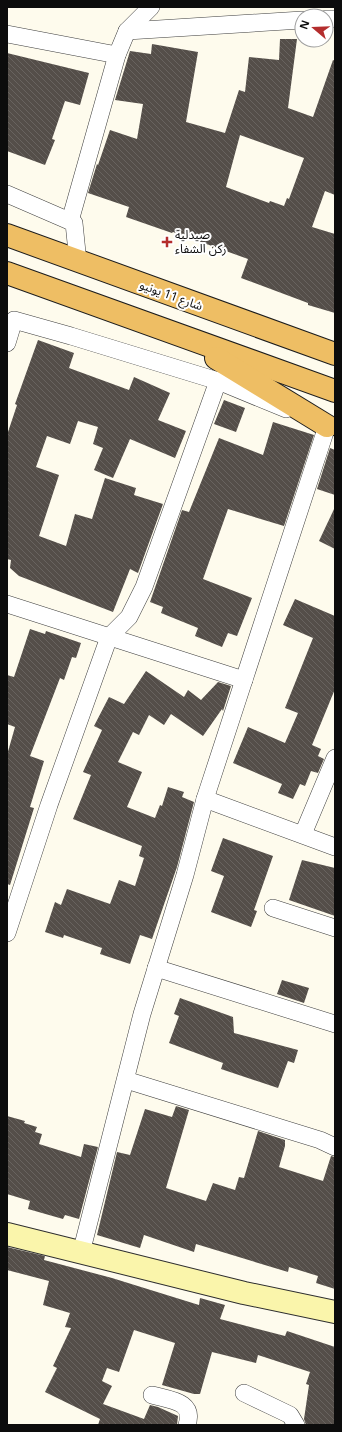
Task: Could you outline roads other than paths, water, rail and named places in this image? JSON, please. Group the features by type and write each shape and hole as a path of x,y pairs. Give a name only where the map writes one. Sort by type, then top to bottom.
{"highway":[{"name":"شارع 11 يونيو","path":"7,235 335,354"},
{"path":"7,273 335,391"},
{"path":"180,335 331,427"}],"main road":[{"path":"7,1234 244,1293 335,1312"}],"street":[{"path":"70,221 117,55 127,30 151,7"},
{"path":"127,30 294,20"},
{"path":"7,34 117,55"},
{"path":"7,194 70,221 75,226 78,262"},
{"path":"7,343 10,319 71,336 218,382 331,427 244,680 205,799 186,875 156,968 81,1253"},
{"path":"7,933 49,805 109,637 129,617 144,587 218,382"},
{"path":"7,604 244,680"},
{"path":"303,834 335,758"},
{"path":"205,799 335,847"},
{"path":"273,908 335,928"},
{"path":"156,968 335,1024"},
{"path":"126,1080 320,1140 335,1147"},
{"path":"244,1394 290,1415 296,1425"},
{"path":"152,1395 184,1405 189,1410 190,1417 187,1425"}],"place":[{"name":"صيدلية ركن الشفاء","path":"167,242"}]}
